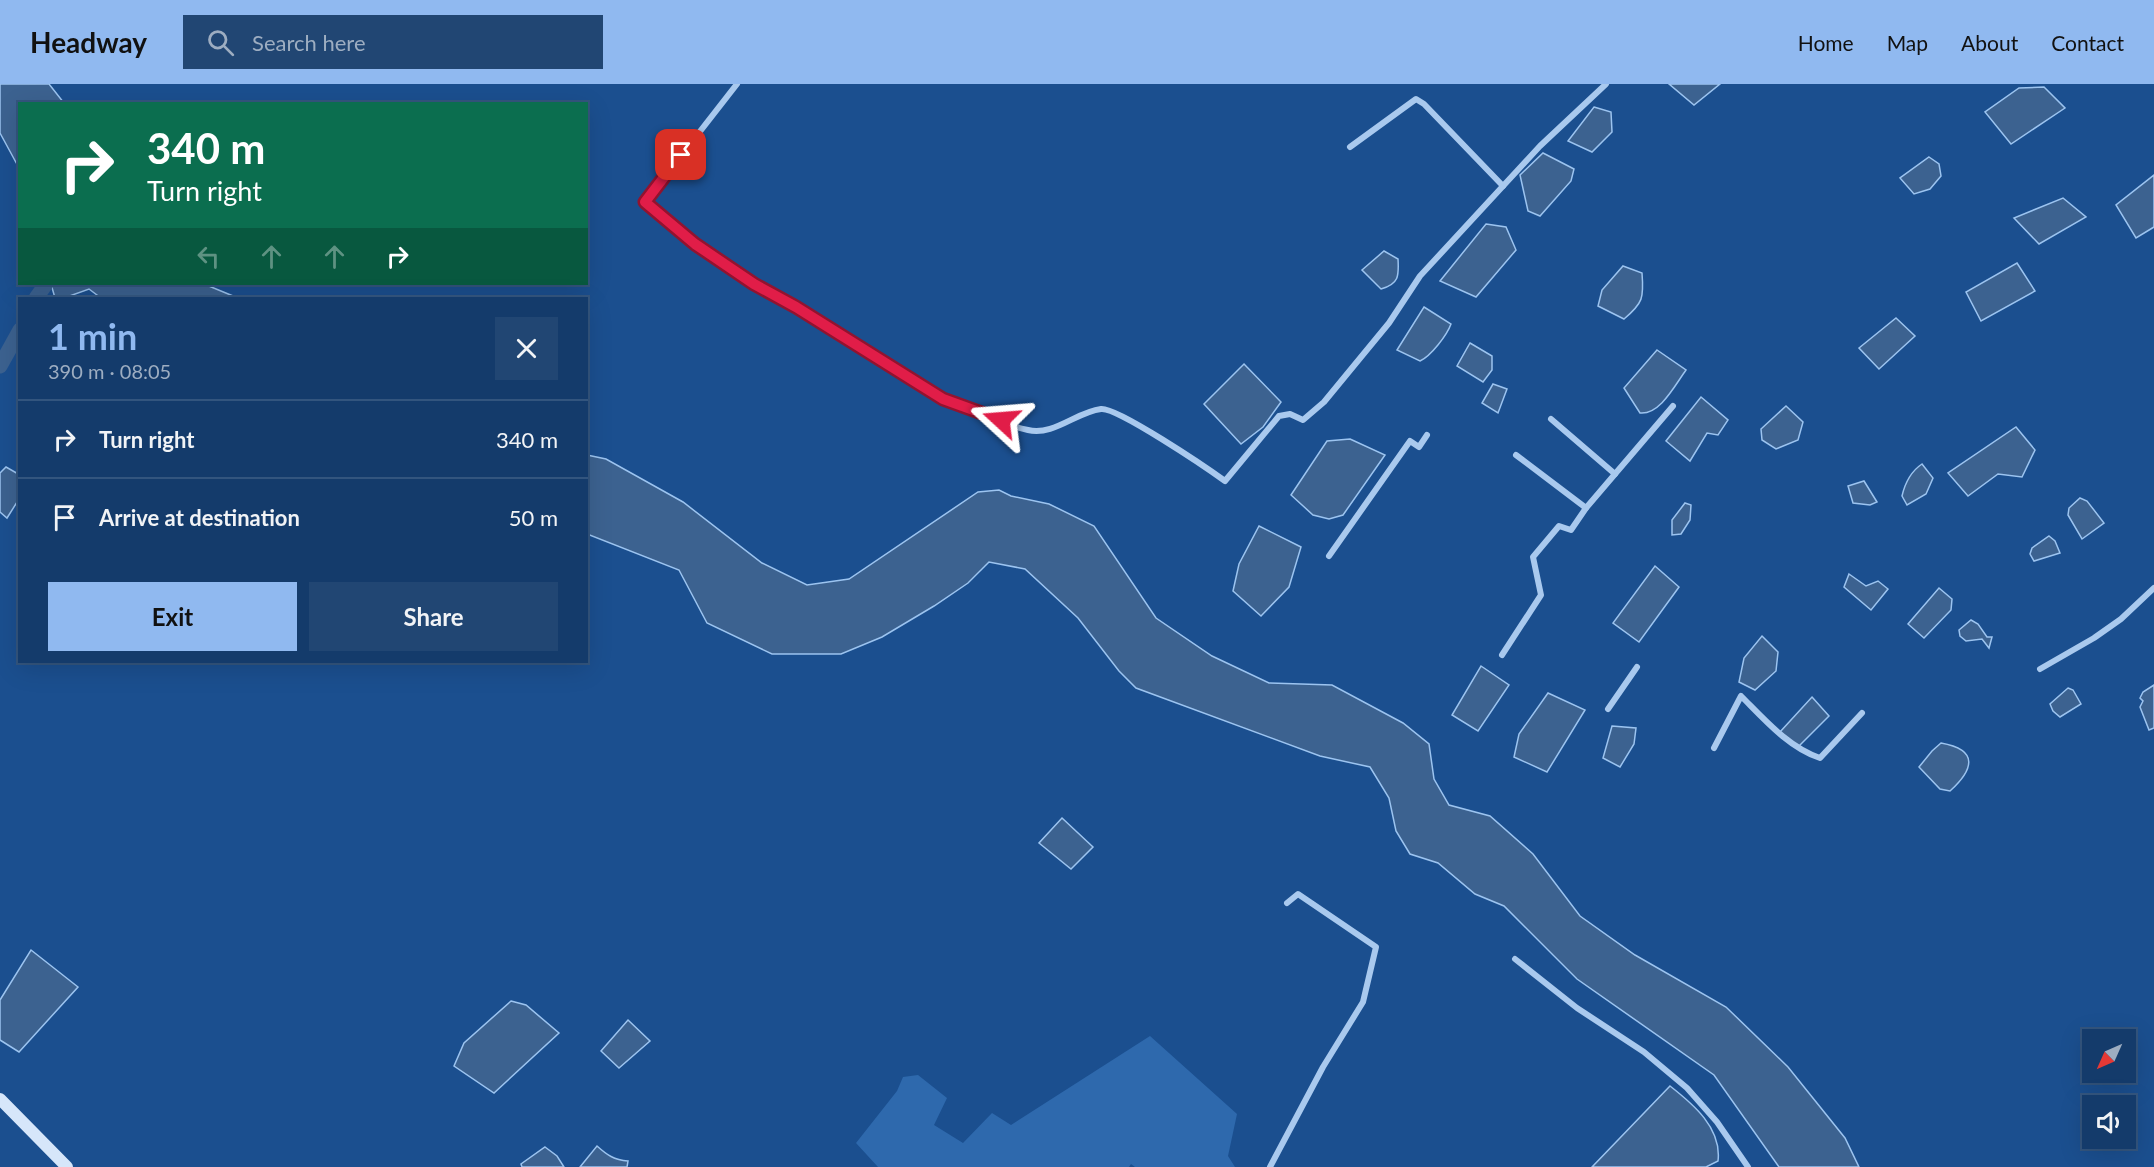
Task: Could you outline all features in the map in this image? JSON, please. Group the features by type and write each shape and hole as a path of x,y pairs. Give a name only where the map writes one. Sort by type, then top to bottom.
{"main road":[{"path":"0,1099 67,1167"}],"street":[{"path":"737,84 645,202 695,244 754,284 955,405 1029,430 1046,431 1071,418 1103,408 1130,419 1225,481 1279,416 1290,414 1303,420 1324,402 1389,323 1420,276 1572,113 1606,84"},
{"path":"1350,147 1416,99 1424,104 1503,186"},
{"path":"1502,655 1541,595 1533,557 1559,526 1571,530 1586,508 1673,406"},
{"path":"1551,419 1615,474"},
{"path":"1329,556 1410,441 1419,447 1427,435"},
{"path":"1516,455 1586,508"},
{"path":"2040,669 2094,638 2121,619 2154,588"},
{"path":"1608,709 1637,667"},
{"path":"1714,748 1742,696 1763,718 1805,753 1820,758 1862,713"},
{"path":"1270,1167 1323,1067 1363,1002 1376,947 1298,894 1287,903"},
{"path":"1515,959 1577,1008 1644,1052 1687,1088 1717,1122 1748,1167"}],"shaded area":[{"path":"0,84 49,84 63,102 18,102 18,166 0,133"},
{"path":"1669,84 1720,84 1694,105"},
{"path":"2044,87 2065,108 2011,144 1985,112 2019,88"},
{"path":"1594,107 1611,112 1612,132 1592,152 1568,141"},
{"path":"1543,153 1574,169 1571,181 1540,216 1528,211 1520,175"},
{"path":"1929,157 1939,164 1941,176 1930,189 1914,194 1900,178"},
{"path":"2154,175 2154,227 2136,238 2116,205"},
{"path":"2063,198 2086,217 2039,244 2014,218"},
{"path":"1486,224 1506,227 1516,250 1476,297 1440,281"},
{"path":"1384,251 1398,259 1398,270 1395,282 1381,289 1362,270"},
{"path":"2017,263 2035,291 1981,321 1966,292"},
{"path":"1623,266 1642,273 1643,281 1639,304 1624,319 1598,306 1602,290"},
{"path":"51,285 206,285 236,297 100,297 89,289 67,297 55,297"},
{"path":"1424,307 1451,324 1438,345 1420,361 1397,350"},
{"path":"1896,318 1915,336 1879,369 1859,348"},
{"path":"1470,343 1492,356 1492,370 1483,382 1457,366"},
{"path":"1657,350 1686,370 1660,404 1654,409 1640,413 1624,388"},
{"path":"1244,364 1281,402 1263,427 1241,444 1204,404"},
{"path":"1493,384 1507,389 1498,413 1482,403"},
{"path":"1701,397 1728,420 1718,435 1707,433 1690,461 1666,441"},
{"path":"1786,406 1803,422 1798,440 1776,449 1762,440 1761,429"},
{"path":"2016,427 2035,450 2022,477 1998,474 1968,496 1948,473"},
{"path":"1350,439 1385,455 1343,515 1329,519 1313,515 1291,495 1327,441"},
{"path":"588,455 606,459 683,502 762,563 807,585 849,579 978,492 999,490 1011,496 1049,504 1094,526 1156,618 1212,656 1269,683 1332,685 1403,723 1429,744 1434,779 1449,805 1490,816 1533,854 1580,916 1635,955 1726,1007 1788,1067 1845,1138 1859,1167 1779,1167 1714,1075 1577,979 1504,906 1475,894 1438,863 1410,854 1396,831 1389,798 1370,767 1320,756 1136,688 1119,671 1078,618 1025,569 989,562 968,583 934,606 882,637 841,654 772,654 707,623 679,570 588,534"},
{"path":"1922,464 1933,478 1926,494 1907,505 1902,496 1905,487 1911,474"},
{"path":"6,467 18,474 18,501 7,518 0,512 0,473"},
{"path":"1864,481 1877,502 1870,505 1853,503 1848,486"},
{"path":"2080,498 2087,501 2104,523 2082,539 2068,515 2069,508"},
{"path":"1685,503 1691,505 1690,520 1681,534 1672,535 1672,520"},
{"path":"1259,526 1301,547 1289,587 1261,616 1233,591 1239,564"},
{"path":"2049,536 2055,541 2060,553 2034,561 2030,554 2032,548"},
{"path":"1655,566 1679,587 1639,642 1613,623"},
{"path":"1849,574 1866,586 1878,581 1888,589 1871,610 1844,587"},
{"path":"1939,588 1952,599 1951,610 1924,638 1908,624"},
{"path":"1971,620 1978,624 1987,637 1992,637 1989,648 1982,639 1966,641 1960,636 1959,630"},
{"path":"1762,636 1778,652 1776,671 1755,690 1739,682 1744,658"},
{"path":"1481,666 1509,685 1478,731 1452,715"},
{"path":"2154,685 2154,728 2149,730 2140,707 2143,701 2140,698 2143,692"},
{"path":"2068,688 2073,690 2081,704 2060,717 2053,711 2050,704"},
{"path":"1548,693 1585,710 1547,772 1514,757 1519,734"},
{"path":"1812,697 1829,716 1798,747 1780,732"},
{"path":"1612,726 1636,728 1634,744 1620,767 1603,758"},
{"path":"1941,743 1962,750 1969,762 1964,776 1950,791 1940,789 1919,767"},
{"path":"1062,818 1093,847 1071,869 1039,843"},
{"path":"31,950 78,987 19,1052 0,1040 0,1000"},
{"path":"511,1001 526,1005 559,1033 494,1093 454,1066 464,1043"},
{"path":"628,1020 650,1041 619,1068 601,1051"},
{"path":"1150,1036 1237,1114 1228,1156 1235,1167 1135,1167 1131,1164 1129,1167 878,1167 856,1143 897,1091 903,1077 918,1075 947,1098 934,1125 963,1143 992,1113 1011,1125"},
{"path":"1670,1086 1696,1109 1711,1128 1718,1149 1718,1161 1706,1167 1592,1167"},
{"path":"597,1146 619,1160 628,1161 627,1167 580,1167"},
{"path":"545,1147 557,1156 564,1167 522,1167 521,1164"}],"waterway":[{"path":"37,297 45,285"},
{"path":"0,366 18,334"}],"route":[{"path":"681,155 645,202 695,244 719,262 899,370 932,393 955,405 1001,420"}]}
